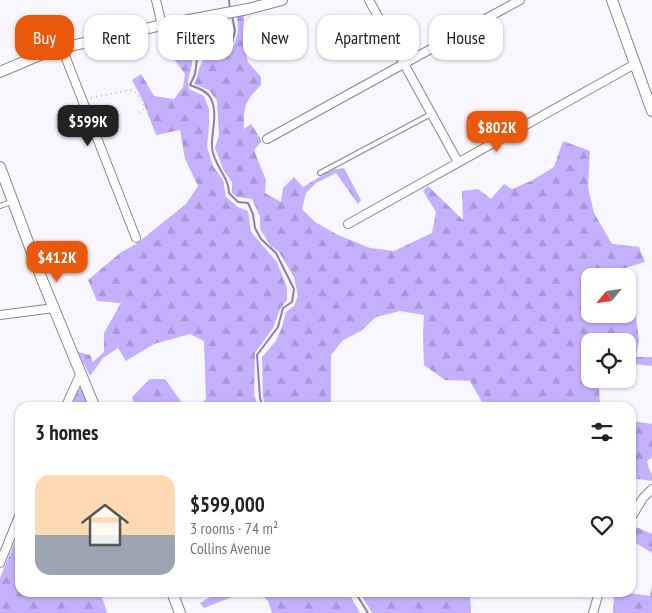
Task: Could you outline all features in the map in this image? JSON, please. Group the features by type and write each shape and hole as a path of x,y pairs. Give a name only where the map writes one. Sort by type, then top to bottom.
{"street":[{"path":"156,0 160,15"},
{"path":"214,15 282,0"},
{"path":"368,0 458,162"},
{"path":"267,139 520,0"},
{"path":"612,0 652,111"},
{"path":"74,45 158,26"},
{"path":"0,72 28,60"},
{"path":"67,60 136,238"},
{"path":"348,224 635,64"},
{"path":"0,167 54,308 93,402"},
{"path":"0,315 54,308"},
{"path":"68,402 81,374"},
{"path":"636,510 643,498 652,489"},
{"path":"0,562 15,526"},
{"path":"174,597 180,613"},
{"path":"593,613 598,597"}],"lane":[{"path":"320,173 431,113"},
{"path":"0,206 13,201"}],"path":[{"path":"82,100 130,90 135,91 140,97 144,109 137,114"}],"green space":[{"path":"243,15 243,60 248,60 261,77 261,85 246,105 244,129 251,124 262,141 254,150 266,180 265,193 281,202 283,188 294,177 303,187 331,170 344,168 361,200 358,204 336,173 316,183 306,193 302,209 315,222 338,235 370,248 394,251 432,233 436,212 423,191 428,186 463,220 462,191 478,189 491,199 504,184 512,189 531,181 554,167 563,141 590,151 588,187 594,213 612,244 639,247 645,262 625,268 581,268 581,323 636,323 636,317 639,340 636,357 636,333 581,333 581,388 599,388 600,402 482,402 470,381 445,380 424,365 424,315 400,311 376,317 361,331 343,340 331,355 331,402 264,402 262,357 276,341 286,312 294,306 298,296 294,277 279,252 271,246 260,229 260,217 252,199 237,197 232,193 232,182 224,171 215,148 219,135 217,101 209,90 194,84 204,60 233,60 233,46 238,31 237,16"},
{"path":"174,60 192,60 188,80 189,89 204,96 209,109 207,147 213,166 223,180 226,197 238,207 248,211 251,232 277,262 287,288 287,300 280,309 273,328 255,353 254,394 256,402 203,402 206,399 204,341 190,334 154,344 126,361 118,348 103,358 90,376 78,352 90,355 93,362 104,352 104,333 121,303 97,301 88,280 120,253 136,244 186,204 198,186 185,159 180,130 156,135 143,101 132,80 141,74 154,96 174,99 183,87 185,74"},
{"path":"636,357 652,357 652,366 636,364"},
{"path":"150,379 165,379 181,402 134,402 132,397"},
{"path":"80,389 84,391 89,402 73,402"},
{"path":"636,422 652,424 652,457 647,461 652,474 652,481 636,479"},
{"path":"636,527 652,534 652,553 636,543"},
{"path":"15,542 15,597 102,597 107,613 0,613 0,578"},
{"path":"652,586 652,613 613,613 614,597 636,597 636,594 650,596"},
{"path":"210,597 232,597 204,608 200,603"},
{"path":"264,597 351,597 360,613 272,613 268,601"},
{"path":"362,597 470,597 471,613 372,613"}],"waterway":[{"path":"229,0 230,8"},
{"path":"233,20 235,31 233,39"},
{"path":"197,60 195,74 190,85 206,93 213,103 213,153 226,181 229,193 238,202 248,203 253,214 255,228 261,239 276,253 294,289 292,302 283,308 278,327 257,355 261,402"},
{"path":"358,597 368,613"}]}
